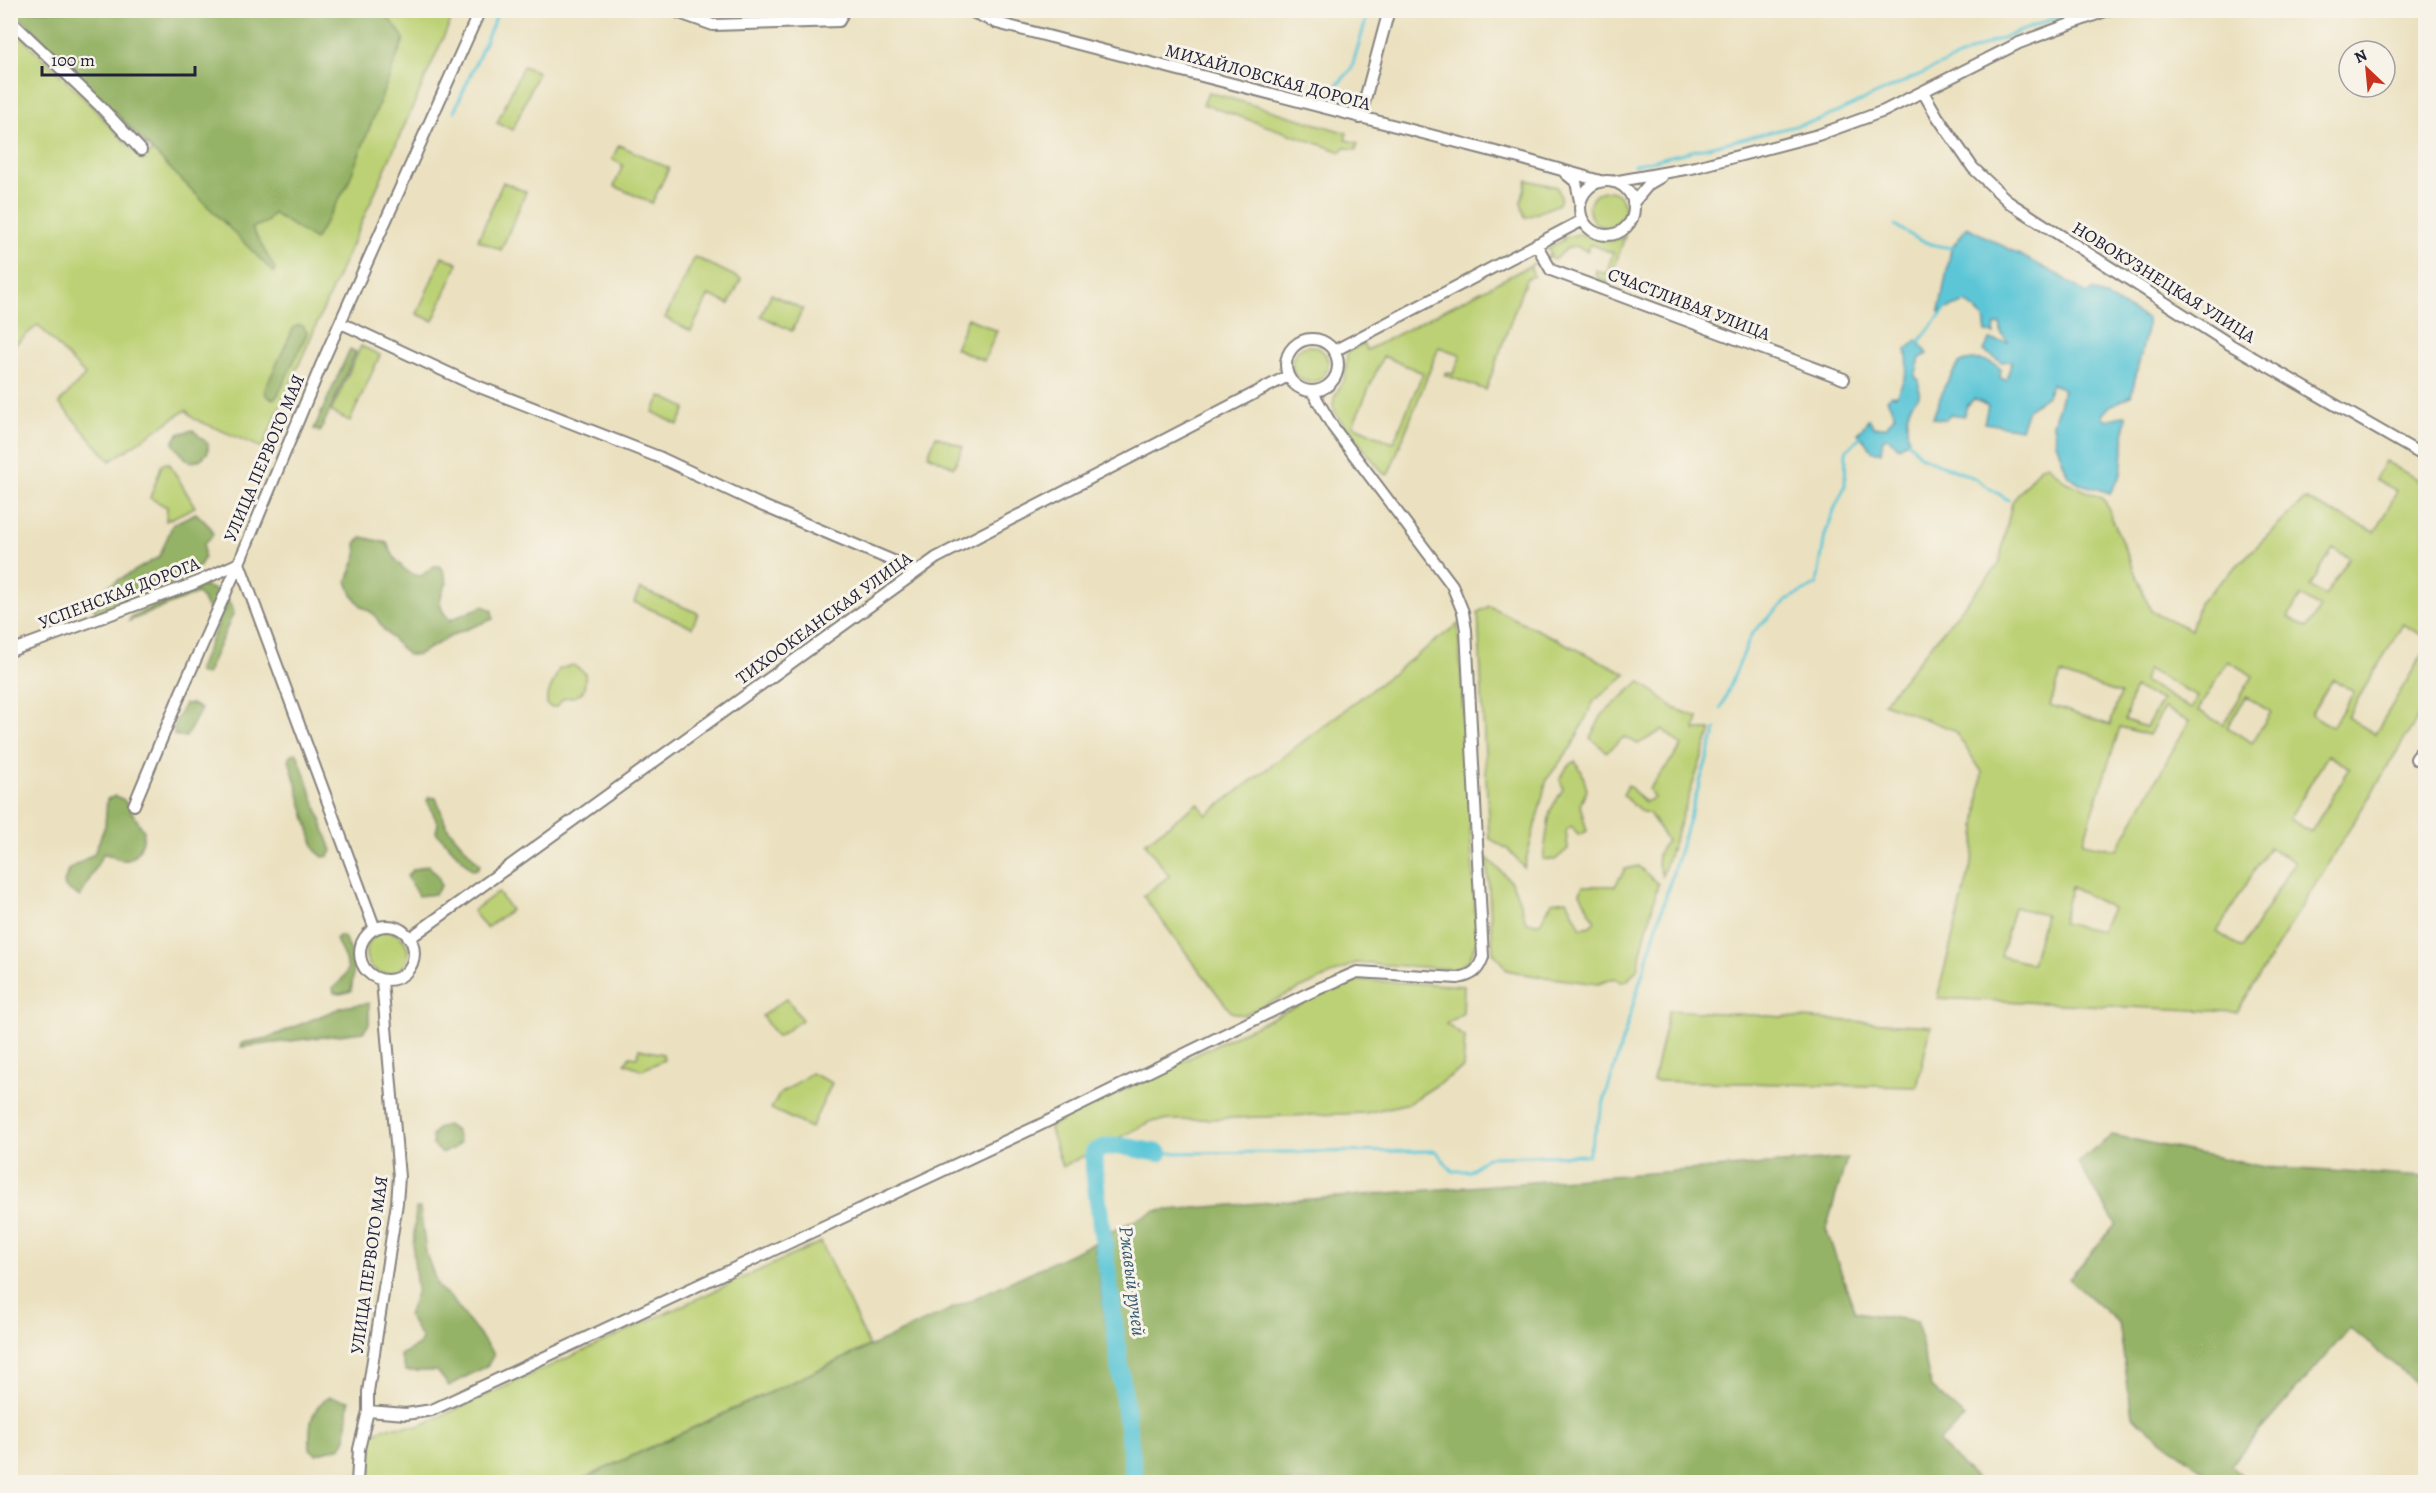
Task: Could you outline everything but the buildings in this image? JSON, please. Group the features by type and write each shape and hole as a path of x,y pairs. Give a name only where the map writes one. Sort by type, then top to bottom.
{"street":[{"name":"УЛИЦА ПЕРВОГО МАЯ","path":"375,929 239,563 341,323 480,10"},
{"path":"671,10 699,22 737,25 839,21 844,10"},
{"name":"МИХАЙЛОВСКАЯ ДОРОГА","path":"968,10 997,23 1600,182"},
{"path":"1360,118 1389,10"},
{"path":"1580,201 1586,191 1600,182 1668,173 1818,135 1872,116 2019,43 2108,10"},
{"path":"10,20 100,106 141,150"},
{"name":"НОВОКУЗНЕЦКАЯ УЛИЦА","path":"1923,92 1974,168 2010,203 2230,345 2426,458"},
{"path":"1562,171 1576,183 1582,220 1595,232 1614,234 1630,222 1633,203 1649,184 1668,173"},
{"path":"1613,182 1626,189 1633,203"},
{"path":"1334,351 1582,220"},
{"name":"СЧАСТЛИВАЯ УЛИЦА","path":"1536,244 1551,270 1844,379"},
{"path":"341,323 472,384 660,458 761,505 917,571"},
{"path":"1320,340 1334,351 1338,362 1337,372 1323,388 1312,391 1298,387 1288,376 1287,356 1292,347 1301,341 1320,340"},
{"name":"ТИХООКЕАНСКАЯ УЛИЦА","path":"410,938 917,571 1000,523 1288,376"},
{"path":"368,1412 406,1414 432,1410 1038,1126 1309,993 1357,972 1458,978 1470,976 1479,969 1483,957 1466,630 1463,612 1452,585 1333,427 1312,391"},
{"path":"134,805 239,563"},
{"name":"УСПЕНСКАЯ ДОРОГА","path":"10,651 192,584 239,563"},
{"path":"2416,759 2426,743"},
{"path":"384,926 394,927 403,931 410,938 414,948 414,958 410,968 403,976 382,981 367,972 360,957 363,941 375,929 384,926"},
{"name":"УЛИЦА ПЕРВОГО МАЯ","path":"357,1482 359,1449 368,1412 369,1382 399,1177 382,981"}],"green space":[{"path":"14,11 455,11 262,448 194,419 186,410 110,461 59,403 85,375 38,325 11,348 10,26 77,91 143,161 152,151"},
{"path":"14,11 381,11 404,39 347,186 315,240 273,213 267,222 252,228 275,269 274,273"},
{"path":"523,66 538,72 513,130 497,123"},
{"path":"1209,92 1347,133 1345,140 1358,143 1356,150 1344,147 1342,152 1203,104"},
{"path":"619,145 669,168 652,203 614,186 623,165 612,159"},
{"path":"1527,180 1557,187 1561,197 1559,204 1525,218 1521,202"},
{"path":"503,182 526,192 501,250 478,240"},
{"path":"1607,191 1620,196 1625,209 1620,222 1607,227 1594,222 1589,209 1594,196"},
{"path":"1578,234 1607,240 1625,236 1609,283 1596,277 1595,270 1606,274 1613,253 1590,244 1587,251 1576,246 1566,249 1555,260 1547,256 1551,254 1548,248 1564,240 1563,238"},
{"path":"442,256 458,263 433,321 417,314"},
{"path":"695,257 741,279 729,304 709,295 691,331 665,318"},
{"path":"1541,260 1530,266 1534,276 1526,279 1486,390 1445,375 1446,372 1453,374 1461,355 1439,347 1387,475 1337,416 1333,406 1334,398 1345,377 1347,355 1350,350 1363,344 1367,350","holes":["1383,356 1423,373 1393,443 1353,425"]},
{"path":"771,294 803,309 792,331 761,316"},
{"path":"968,318 997,331 984,361 955,348"},
{"path":"303,326 307,333 278,395 273,399 266,395 265,389 294,327"},
{"path":"361,346 380,355 350,421 331,412"},
{"path":"1310,346 1322,352 1328,364 1322,376 1310,382 1298,376 1292,364 1298,352"},
{"path":"350,349 356,352 320,432 314,429"},
{"path":"661,396 686,408 678,425 653,412"},
{"path":"193,430 208,444 208,452 193,462 185,458 173,443 178,434"},
{"path":"936,436 963,447 954,467 928,455"},
{"path":"2385,461 2425,484 2425,637 2403,624 2347,717 2375,734 2425,650 2425,706 2237,1012 1937,998 1973,857 1982,772 1954,730 1883,703 1999,564 2012,502 2039,468 2048,465 2066,482 2104,499 2151,611 2191,630 2199,603 2305,499 2375,532 2397,491 2375,479","holes":["2333,548 2349,558 2325,596 2310,586","2301,596 2320,607 2307,628 2288,617","2228,661 2253,676 2223,725 2198,710","2147,669 2197,696 2191,709 2143,681","2061,674 2120,694 2110,725 2050,705","2333,679 2354,692 2332,727 2311,714","2134,688 2162,700 2146,727 2125,720","2246,697 2271,712 2252,743 2227,727","2164,708 2189,721 2117,850 2083,843 2120,727 2149,735","2328,755 2350,768 2311,832 2289,819","2269,847 2295,862 2242,948 2217,932","2071,887 2112,908 2101,931 2062,923","2014,907 2045,915 2032,964 2001,956"]},
{"path":"169,463 195,507 166,521 167,507 150,498 162,464"},
{"path":"196,513 211,528 213,535 204,544 204,558 199,567 164,588 96,613 90,596 159,557 173,524"},
{"path":"362,537 387,543 392,554 404,569 415,575 421,576 434,566 439,566 443,570 447,583 440,603 450,620 483,606 492,610 493,619 457,633 417,655 408,655 384,630 374,614 362,607 352,595 347,581 357,555 356,543"},
{"path":"203,586 222,595 234,612 206,675 198,671 218,624 198,593 129,621 132,616"},
{"path":"640,589 698,613 692,627 634,602"},
{"path":"1489,606 1627,674 1594,701 1572,746 1547,779 1524,868 1509,850 1489,838 1478,612"},
{"path":"1458,624 1477,940 1469,961 1455,969 1356,963 1243,1015 1231,1012 1143,896 1169,876 1145,843 1198,803 1206,815"},
{"path":"573,665 585,673 582,693 564,698 556,707 550,707 547,704 547,697 559,669"},
{"path":"1640,681 1676,709 1698,717 1695,730 1711,730 1662,876 1658,857 1667,841 1649,813 1642,812 1623,795 1628,785 1645,802 1654,798 1649,789 1682,746 1663,730 1638,744 1624,737 1607,752 1590,738 1602,715"},
{"path":"185,704 192,704 201,709 186,737 174,735 175,722"},
{"path":"297,753 332,851 329,856 323,857 315,850 289,759 292,754"},
{"path":"1575,761 1582,772 1587,790 1580,805 1587,831 1579,835 1571,826 1566,831 1568,849 1555,860 1543,859 1550,811 1563,789 1560,779 1567,767"},
{"path":"116,796 124,800 144,831 143,841 136,855 127,860 103,854 80,897 65,887 68,870 94,854 105,826 107,799"},
{"path":"429,797 436,798 447,827 480,865 477,869 472,870 436,832 438,824 427,800"},
{"path":"1487,858 1513,886 1526,922 1540,923 1552,902 1567,900 1581,928 1590,926 1595,921 1580,893 1583,886 1615,886 1625,869 1638,866 1658,884 1637,969 1627,981 1621,982 1615,978 1598,984 1507,970 1493,952"},
{"path":"428,865 438,876 441,886 435,894 418,896 407,876 413,870"},
{"path":"498,892 511,910 486,928 473,911"},
{"path":"387,932 395,933 402,938 407,945 407,961 402,968 395,973 387,974 379,973 372,968 367,961 366,953 367,945 372,938 379,933"},
{"path":"343,936 350,950 353,969 351,991 341,994 334,993 333,988 341,981 347,970 346,960 336,939"},
{"path":"1359,980 1464,986 1463,1013 1446,1024 1465,1037 1463,1068 1409,1103 1366,1113 1152,1121 1062,1167 1049,1126 1282,1013 1340,986"},
{"path":"787,998 802,1020 777,1037 762,1016"},
{"path":"369,1003 369,1024 363,1032 241,1047 242,1043 268,1038 342,1007"},
{"path":"1669,1010 1931,1026 1917,1087 1653,1081"},
{"path":"639,1049 663,1054 664,1060 642,1070 625,1063 630,1056 637,1057"},
{"path":"811,1073 832,1083 811,1128 771,1109 779,1095"},
{"path":"446,1125 455,1130 460,1142 453,1149 442,1153 433,1145 432,1136 437,1129"},
{"path":"2112,1135 2264,1167 2425,1177 2425,1390 2350,1328 2230,1465 2250,1482 2218,1482 2135,1419 2132,1416 2119,1323 2069,1279 2116,1224 2078,1163"},
{"path":"1847,1158 1826,1229 1855,1312 1917,1321 1931,1387 1965,1418 1938,1442 1979,1482 1143,1482 1110,1232 1155,1211"},
{"path":"416,1208 420,1208 426,1253 438,1287 451,1298 494,1354 488,1365 449,1386 437,1371 406,1371 400,1355 419,1345 422,1339 408,1316 417,1290 413,1249"},
{"path":"821,1242 869,1346 576,1482 364,1482 365,1448 368,1436 374,1432 392,1427 419,1426"},
{"path":"1094,1243 1127,1470 1123,1482 576,1482"},
{"path":"330,1397 349,1401 346,1438 341,1447 316,1454 310,1449 312,1419 318,1407"}],"water":[{"path":"1967,227 2060,276 2087,294 2093,290 2147,319 2147,329 2131,396 2110,406 2102,415 2106,420 2126,415 2121,474 2110,493 2081,484 2068,476 2056,442 2053,424 2064,389 2052,384 2047,396 2028,410 2021,429 1984,423 1988,406 1974,399 1967,406 1964,416 1950,414 1946,420 1933,418 1944,387 1960,362 1977,360 1991,362 2001,369 2000,378 2006,380 2012,361 2001,362 1984,351 1989,340 2008,342 2001,333 2001,324 1995,325 1994,334 1986,332 1984,318 1966,302 1939,312 1951,249"},
{"path":"1917,340 1928,354 1920,358 1915,377 1919,380 1919,396 1911,405 1907,416 1909,439 1899,447 1888,438 1883,439 1881,452 1873,452 1858,433 1869,419 1874,427 1886,427 1895,415 1887,399 1891,395 1896,396 1907,368 1906,350"}],"waterway":[{"path":"1337,85 1351,70 1369,10"},
{"path":"1634,165 1820,120 1989,43 2076,10"},
{"path":"454,112 497,15"},
{"path":"1895,225 1923,241 1954,248"},
{"path":"1919,345 1921,339 1947,307"},
{"path":"1721,708 1752,633 1787,600 1817,584 1825,535 1845,486 1846,451 1862,435"},
{"path":"1906,438 1920,456 1974,478 2008,500"},
{"path":"1159,1153 1436,1151 1452,1171 1470,1171 1487,1157 1588,1155 1716,729"},
{"name":"Ржавый ручей","path":"1130,1482 1134,1473 1094,1171 1094,1152 1101,1148 1117,1146 1159,1153"}]}
